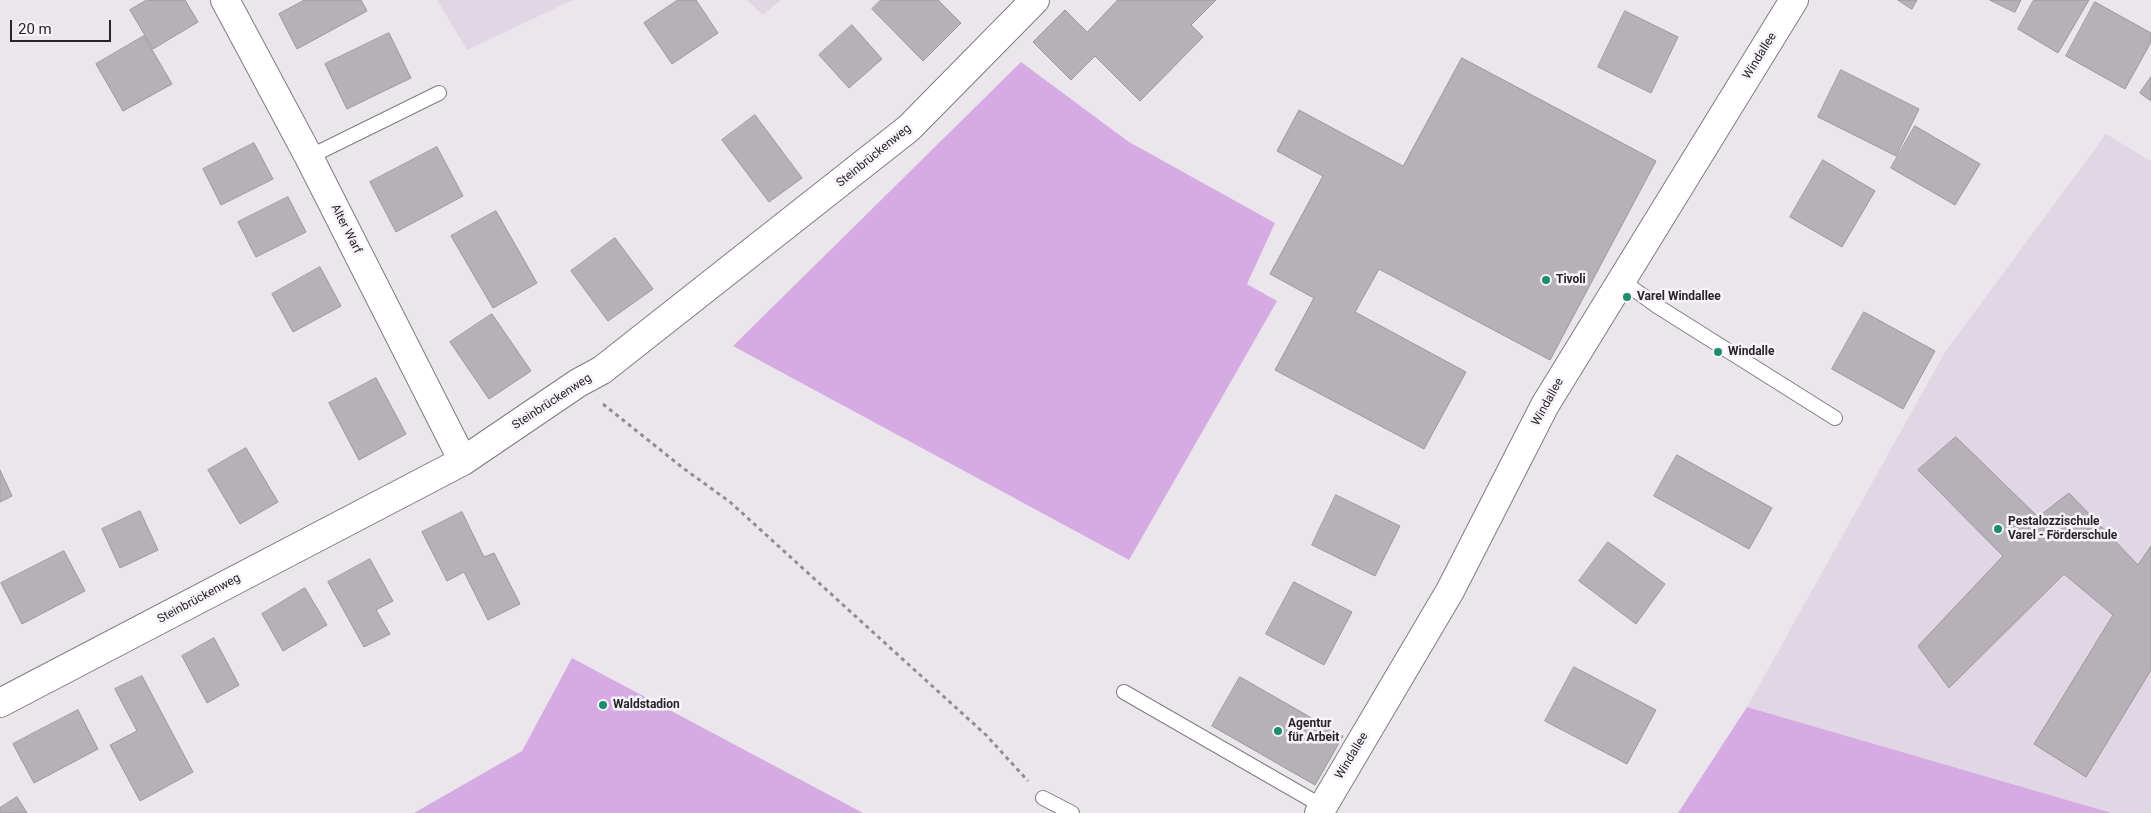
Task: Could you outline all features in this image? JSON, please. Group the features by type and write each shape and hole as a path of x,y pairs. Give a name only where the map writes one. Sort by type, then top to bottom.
{"street":[{"name":"Alter Warf","path":"224,0 309,157 463,461"},
{"name":"Steinbrückenweg","path":"0,703 463,461 602,370 909,128 1035,0"},
{"name":"Windallee","path":"1321,810 1450,591 1545,405 1794,0"}],"lane":[{"path":"309,157 439,92"},
{"path":"1621,280 1657,306 1835,418"},
{"path":"1124,692 1321,810"},
{"path":"1043,798 1072,813"}],"path":[{"path":"578,384 683,468 730,502 986,735 1043,798"}],"shaded area":[{"path":"437,0 573,0 467,50"},
{"path":"747,0 781,0 763,15"},
{"path":"1021,62 1129,142 1275,223 1247,284 1277,301 1129,560 733,346"},
{"name":"Pestalozzischule Varel - Förderschule","path":"2106,134 2151,161 2151,813 2112,813 1747,707 1945,352"},
{"name":"Waldstadion","path":"572,658 863,813 414,813 522,751"},
{"path":"1747,707 2112,813 1678,813"}],"building":[{"path":"147,0 185,0 198,22 153,49 130,10"},
{"path":"305,0 361,0 367,11 297,49 279,14"},
{"path":"678,0 696,0 718,33 672,64 644,23"},
{"path":"881,0 938,0 961,23 923,61 872,9"},
{"path":"1118,0 1216,0 1191,25 1203,37 1140,101 1095,56 1071,80 1033,42 1065,10 1087,32"},
{"path":"1898,0 1917,0 1912,9"},
{"path":"1990,0 2021,0 2015,12"},
{"path":"2034,0 2089,0 2058,53 2018,29"},
{"path":"2095,2 2151,33 2151,42 2125,89 2066,56"},
{"path":"1625,11 1678,37 1651,93 1598,67"},
{"path":"852,25 882,59 849,88 819,55"},
{"path":"389,33 411,78 347,109 325,64"},
{"path":"144,36 172,84 123,111 96,64"},
{"path":"1462,58 1656,161 1550,360 1379,269 1355,312 1466,372 1424,449 1275,370 1314,298 1270,274 1323,176 1277,151 1299,110 1403,166"},
{"path":"1841,70 1919,109 1896,156 1818,117"},
{"path":"2151,77 2151,101 2140,93"},
{"path":"755,115 802,178 769,202 722,140"},
{"path":"1915,126 1980,164 1955,205 1891,168"},
{"path":"254,143 273,179 221,205 203,169"},
{"path":"437,147 463,196 396,232 370,182"},
{"path":"1823,160 1875,191 1842,247 1790,217"},
{"path":"288,197 306,232 256,257 238,222"},
{"path":"496,211 537,283 493,308 451,236"},
{"path":"615,238 653,289 608,321 571,271"},
{"path":"320,267 341,306 293,332 272,294"},
{"path":"1864,312 1935,351 1903,409 1832,369"},
{"path":"492,314 531,371 489,399 450,342"},
{"path":"376,378 406,434 359,460 329,403"},
{"path":"1956,437 2038,517 2069,493 2138,565 2151,546 2151,670 2086,777 2034,744 2113,615 2064,574 1949,688 1918,646 2003,556 1918,470"},
{"path":"246,448 278,502 240,524 208,470"},
{"path":"1677,455 1772,508 1749,549 1654,496"},
{"path":"0,470 12,496 0,502"},
{"path":"1336,495 1400,526 1375,576 1312,545"},
{"path":"140,511 158,550 120,568 102,529"},
{"path":"462,512 484,557 494,553 520,604 488,620 464,572 447,581 422,532"},
{"path":"1608,542 1665,584 1636,624 1579,581"},
{"path":"64,551 85,591 22,624 1,583"},
{"path":"370,559 393,601 376,610 390,634 364,647 328,582"},
{"path":"1294,582 1352,612 1324,665 1266,634"},
{"path":"305,588 327,625 283,651 262,614"},
{"path":"214,638 239,685 207,703 182,656"},
{"path":"1574,667 1656,710 1627,764 1545,721"},
{"path":"142,676 193,772 140,801 110,745 137,731 115,689"},
{"name":"Agentur für Arbeit","path":"1240,677 1343,736 1315,785 1212,726"},
{"path":"78,710 98,749 34,783 13,744"},
{"path":"17,797 27,813 0,813 0,808"}],"place":[{"name":"Tivoli","path":"1546,280"},
{"name":"Varel Windallee","path":"1627,297"},
{"name":"Windalle","path":"1718,352"},
{"name":"Pestalozzischule Varel - Förderschule","path":"1998,529"},
{"name":"Waldstadion","path":"603,705"},
{"name":"Agentur für Arbeit","path":"1278,731"}]}
